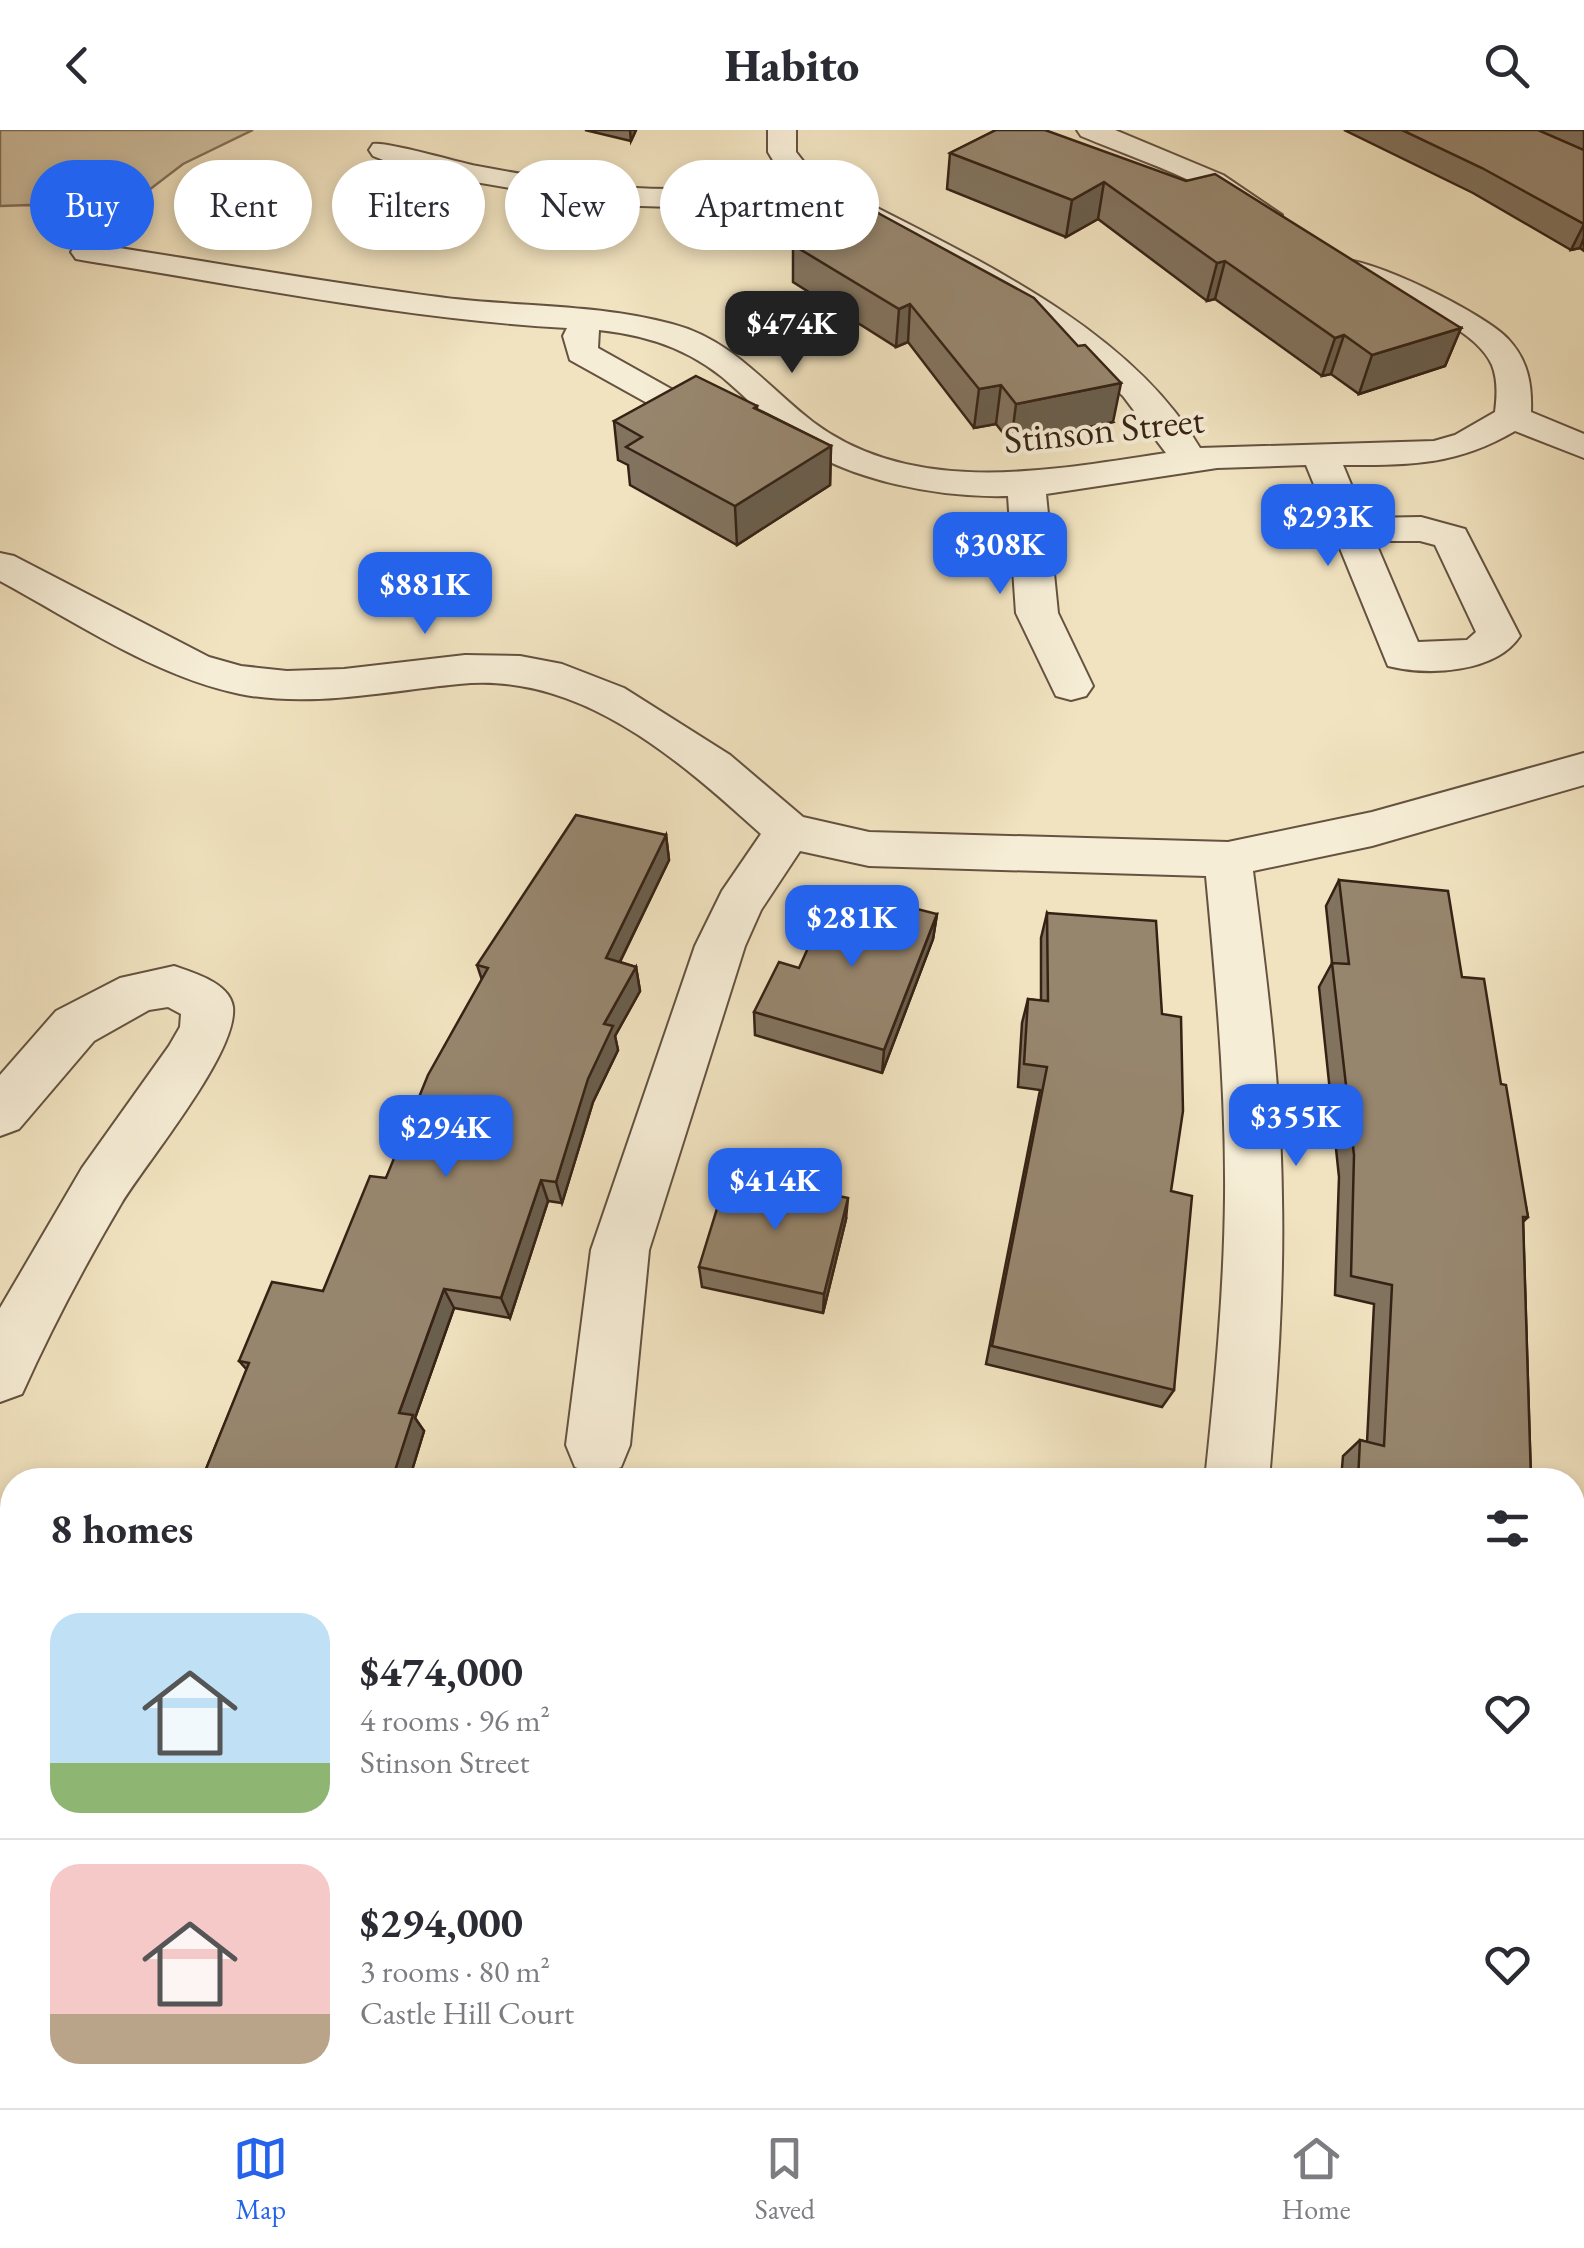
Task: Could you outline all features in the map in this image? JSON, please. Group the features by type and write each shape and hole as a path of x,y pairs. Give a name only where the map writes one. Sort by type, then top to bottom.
{"street":[{"path":"782,130 778,144 786,160"},
{"path":"1091,130 1224,188 1294,234"},
{"path":"384,150 411,162 634,200 660,199"},
{"path":"1150,182 1181,166"},
{"path":"879,222 1046,314 1090,346 1135,389 1173,434 1188,460"},
{"name":"Stinson Street","path":"87,252 493,313 633,325 685,339 718,355 749,378 806,434 838,450 930,477 1027,486 1072,482 1188,460 1436,452 1468,443 1512,418"},
{"path":"1325,255 1464,321 1490,339 1507,360 1515,386 1512,418 1584,447"},
{"path":"587,320 580,336 582,353 670,402"},
{"path":"1320,455 1349,530 1403,656 1477,654 1499,636 1452,537 1420,528 1349,530"},
{"path":"1027,486 1026,521 1038,614 1071,686"},
{"path":"0,565 194,667 241,680 287,685 344,683 465,669 520,670 562,678 609,698 714,766 788,831 869,849 1228,859 1372,829 1584,770"},
{"path":"598,1445 620,1250 720,946 739,904 788,831"},
{"path":"1228,859 1244,1003 1254,1157 1249,1359 1239,1468"},
{"path":"0,1112 75,1026 138,992 174,986 207,1004 206,1028 102,1185 26,1318 0,1373"}],"shaded area":[{"path":"0,130 253,130 191,160 174,160 174,171 154,186 154,160 30,160 30,205 0,206"}],"building":[{"path":"996,130 1045,130 1186,181 1215,174 1461,328 1372,355 1344,335 1335,338 1225,261 1217,263 1104,182 1072,200 950,153"},
{"path":"1402,130 1538,130 1584,150 1584,224 1482,168"},
{"path":"879,214 1034,298 1078,346 1085,345 1121,383 1016,404 1001,385 979,389 910,304 899,309 801,250 879,250"},
{"path":"696,376 831,446 735,506 626,447 642,437 614,421"},
{"path":"576,815 666,835 606,958 636,967 604,1024 613,1026 588,1079 556,1182 541,1180 501,1298 444,1289 399,1413 413,1415 396,1468 206,1468 249,1363 239,1361 272,1282 323,1291 370,1176 386,1178 428,1075 488,968 477,965"},
{"path":"1339,880 1448,891 1462,977 1484,979 1528,1217 1523,1217 1531,1468 1359,1468 1360,1440 1384,1446 1392,1285 1351,1276 1354,1155 1332,963 1349,964"},
{"path":"835,888 937,914 884,1050 754,1012 779,962 799,968"},
{"path":"1047,913 1156,921 1162,1014 1181,1017 1183,1111 1171,1191 1192,1196 1174,1390 992,1346 1047,1067 1024,1064 1028,999 1048,1001"},
{"path":"728,1173 848,1198 824,1294 699,1267"}]}
